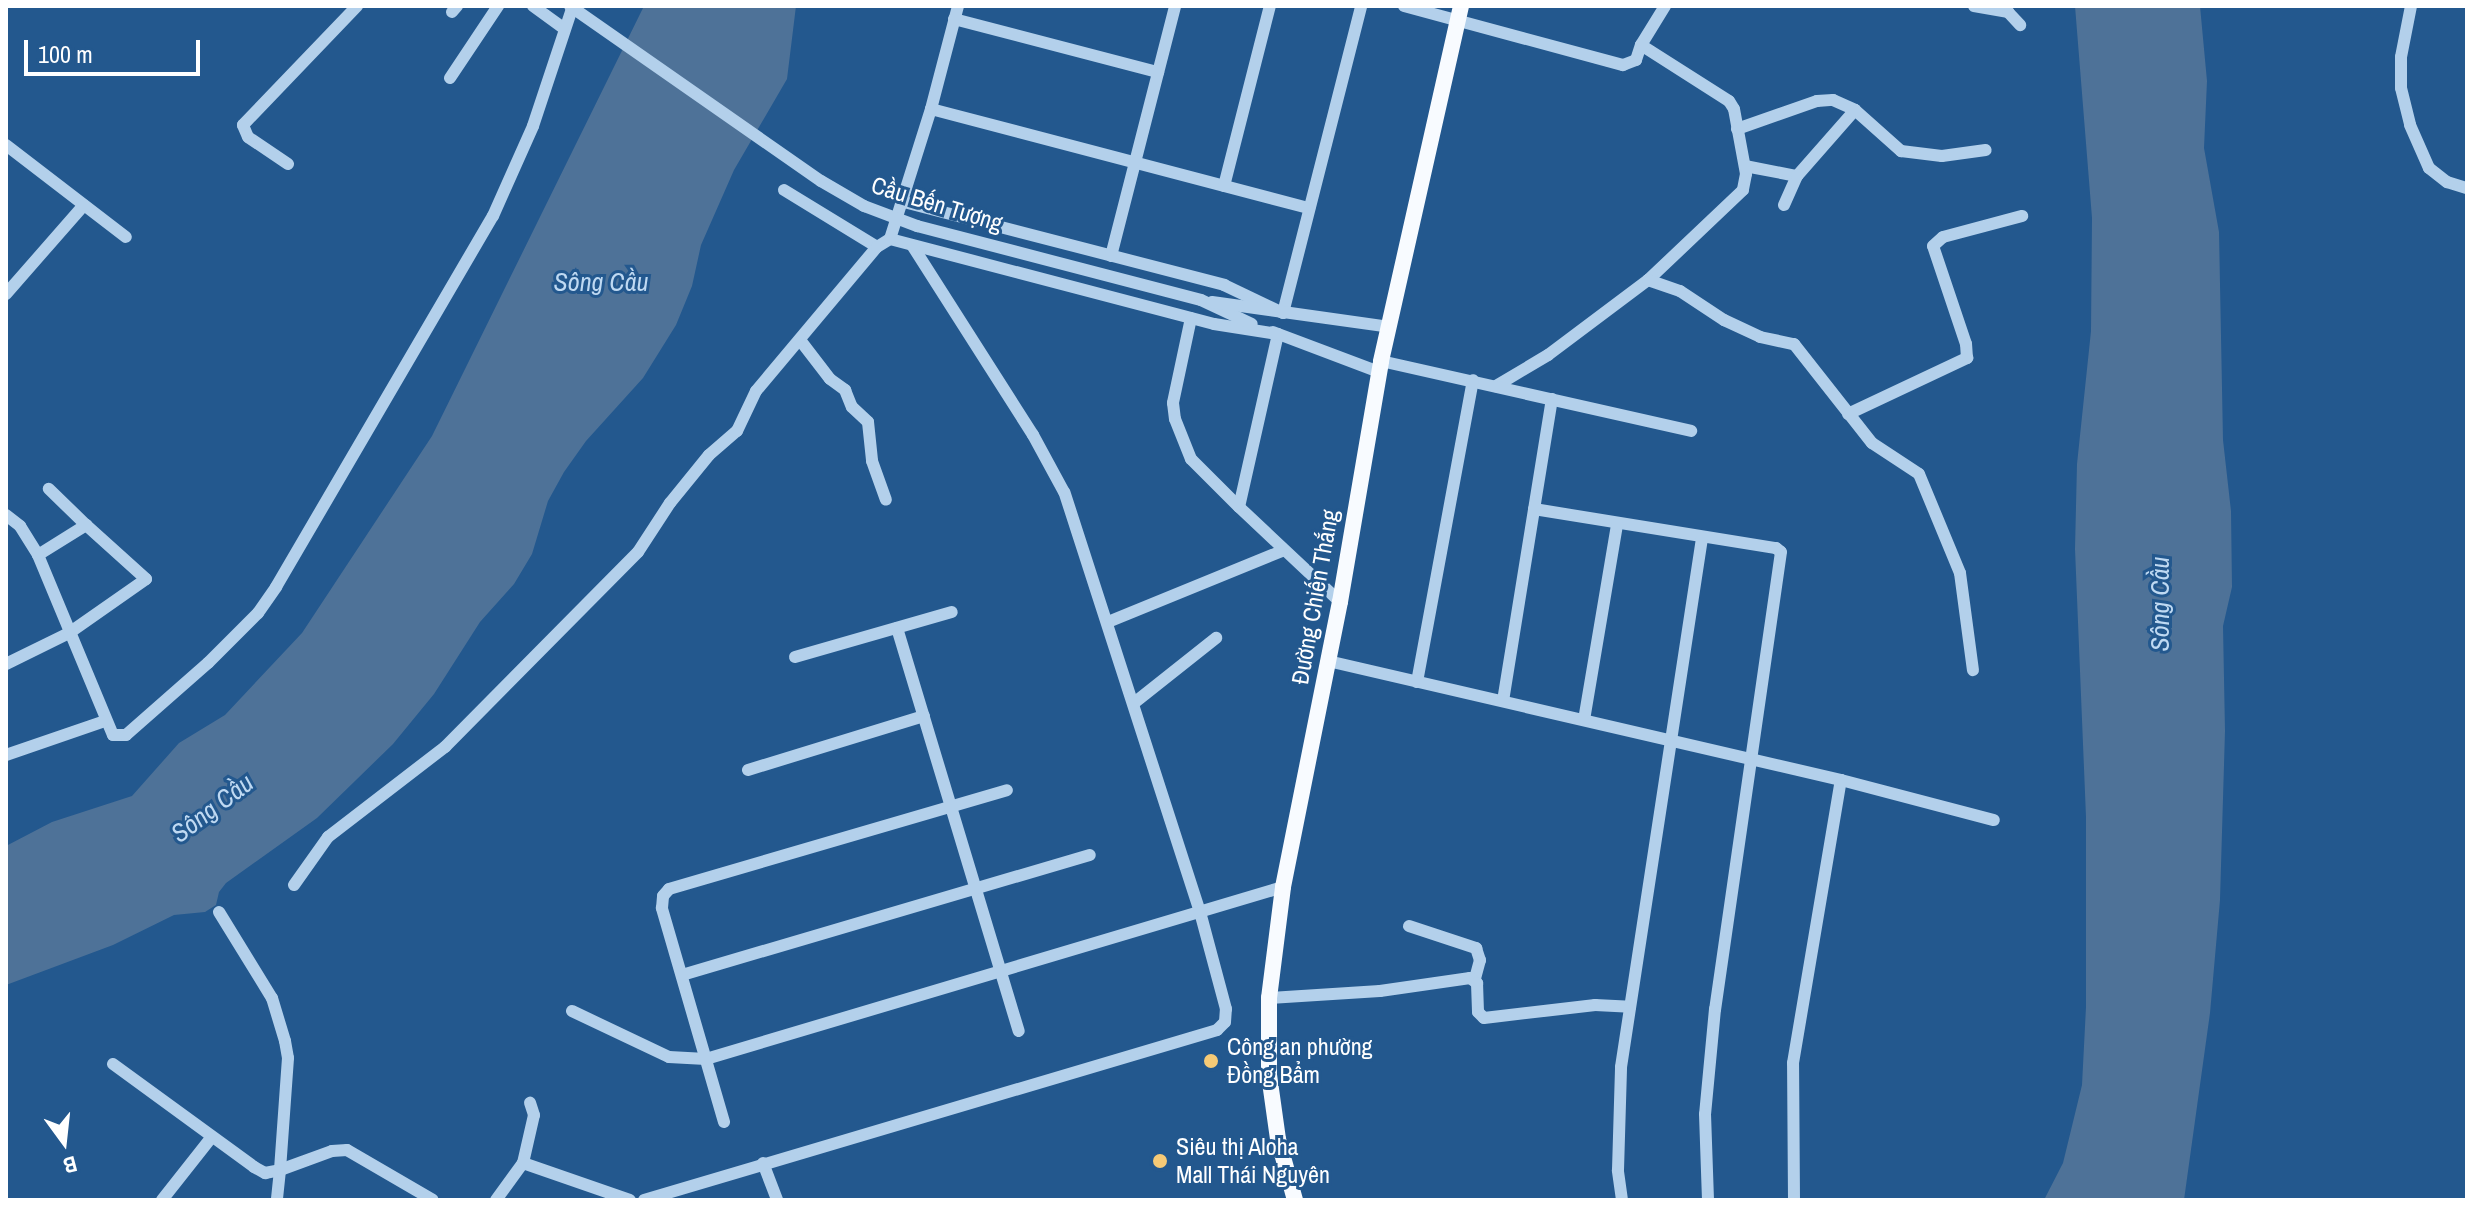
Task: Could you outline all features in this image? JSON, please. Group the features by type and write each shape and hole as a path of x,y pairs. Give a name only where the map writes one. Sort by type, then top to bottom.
{"main road":[{"name":"Đường Chiến Thắng","path":"1295,1200 1278,1139 1269,1075 1269,998 1283,887 1340,602 1380,366 1459,14"}],"street":[{"path":"288,164 248,137 243,125 357,6"},
{"path":"450,78 498,6"},
{"path":"533,6 565,29"},
{"path":"6,515 20,526 38,555 105,721 113,735 119,737 149,717 258,613 276,587 493,216 533,126 572,6"},
{"name":"Cầu Bến Tượng","path":"572,6 821,181 864,206 917,226 1201,300"},
{"path":"294,885 328,837 445,747 638,552 699,467 737,431 756,391 877,247 890,239 904,202 958,6"},
{"path":"1111,256 1175,6"},
{"path":"1224,186 1270,6"},
{"path":"1283,313 1361,6"},
{"path":"1404,6 1459,14 1623,65 1636,60 1641,45 1665,6"},
{"path":"1974,6 2008,12 2020,25"},
{"path":"2411,6 2401,57 2401,88 2410,125 2429,168 2447,182 2467,188"},
{"path":"954,19 1158,72"},
{"path":"1496,386 1548,355 1648,280 1743,190 1745,166 1729,101 1641,45"},
{"path":"1737,129 1817,101 1833,100 1855,110 1901,151 1942,156 1986,150"},
{"path":"931,109 1309,208"},
{"path":"1784,205 1797,176 1855,110"},
{"path":"6,145 126,237"},
{"path":"1745,166 1797,176"},
{"path":"784,190 877,247"},
{"path":"904,202 1224,285 1283,313"},
{"path":"6,294 84,205"},
{"path":"1848,414 1967,358 1966,344 1933,246 1943,237 2022,216"},
{"path":"890,239 1191,318 1278,334"},
{"path":"644,1200 1217,1030 1225,1022 1226,1009 1200,912 1064,492 1033,435 912,245"},
{"path":"1648,280 1680,291 1724,320 1760,337 1794,344 1872,443 1925,482 1960,573 1973,670"},
{"path":"1201,300 1389,327"},
{"path":"1201,300 1238,319 1278,334 1380,366 1473,380 1691,431"},
{"path":"1191,318 1173,403 1175,419 1191,459 1340,602"},
{"path":"1239,507 1278,334"},
{"path":"800,340 868,422 869,447 886,500"},
{"path":"1417,682 1473,380"},
{"path":"1503,701 1552,399"},
{"path":"6,664 69,633 146,579 49,489"},
{"path":"1534,509 1776,548 1781,552 1709,1069 1705,1114 1708,1200"},
{"path":"1584,720 1617,524"},
{"path":"38,555 86,525"},
{"path":"1622,1200 1618,1170 1621,1067 1702,538"},
{"path":"1108,622 1284,550"},
{"path":"795,657 952,612"},
{"path":"897,628 1019,1031"},
{"path":"1134,703 1216,638"},
{"path":"1328,661 1841,780 1994,820"},
{"path":"748,770 924,716"},
{"path":"6,755 105,721"},
{"path":"1794,1200 1793,1063 1841,780"},
{"path":"724,1122 662,908 663,896 669,889 1007,790"},
{"path":"682,975 1090,855"},
{"path":"572,1011 669,1057 706,1059 1283,887"},
{"path":"219,912 272,998 285,1041 288,1058 277,1200"},
{"path":"1409,926 1476,948 1480,953 1475,979 1478,1012 1484,1018 1595,1005 1630,1007"},
{"path":"1269,998 1380,991 1475,979"},
{"path":"113,1064 165,1099 211,1138 265,1173 332,1151 347,1150 433,1200"},
{"path":"496,1200 523,1163 534,1115 530,1103"},
{"path":"162,1200 211,1138"},
{"path":"523,1163 630,1200"},
{"path":"763,1163 777,1200"}],"water":[{"name":"Sông Cầu","path":"644,6 796,6 787,79 734,170 701,245 692,286 676,325 643,378 586,441 564,472 548,501 532,554 514,584 480,622 434,694 393,744 317,818 226,883 219,892 216,905 205,912 174,915 113,945 6,985 6,846 52,822 132,796 179,743 225,715 302,633 432,436"},
{"name":"Sông Cầu","path":"2075,6 2200,6 2207,81 2204,148 2219,232 2223,440 2231,511 2232,587 2223,626 2225,731 2220,900 2210,1013 2184,1200 2044,1200 2063,1163 2082,1085 2086,1007 2086,817 2075,549 2077,464 2091,331 2092,218"}],"place":[{"name":"Công an phường Đồng Bẩm","path":"1211,1061"},
{"name":"Siêu thị Aloha Mall Thái Nguyên","path":"1160,1161"}]}
